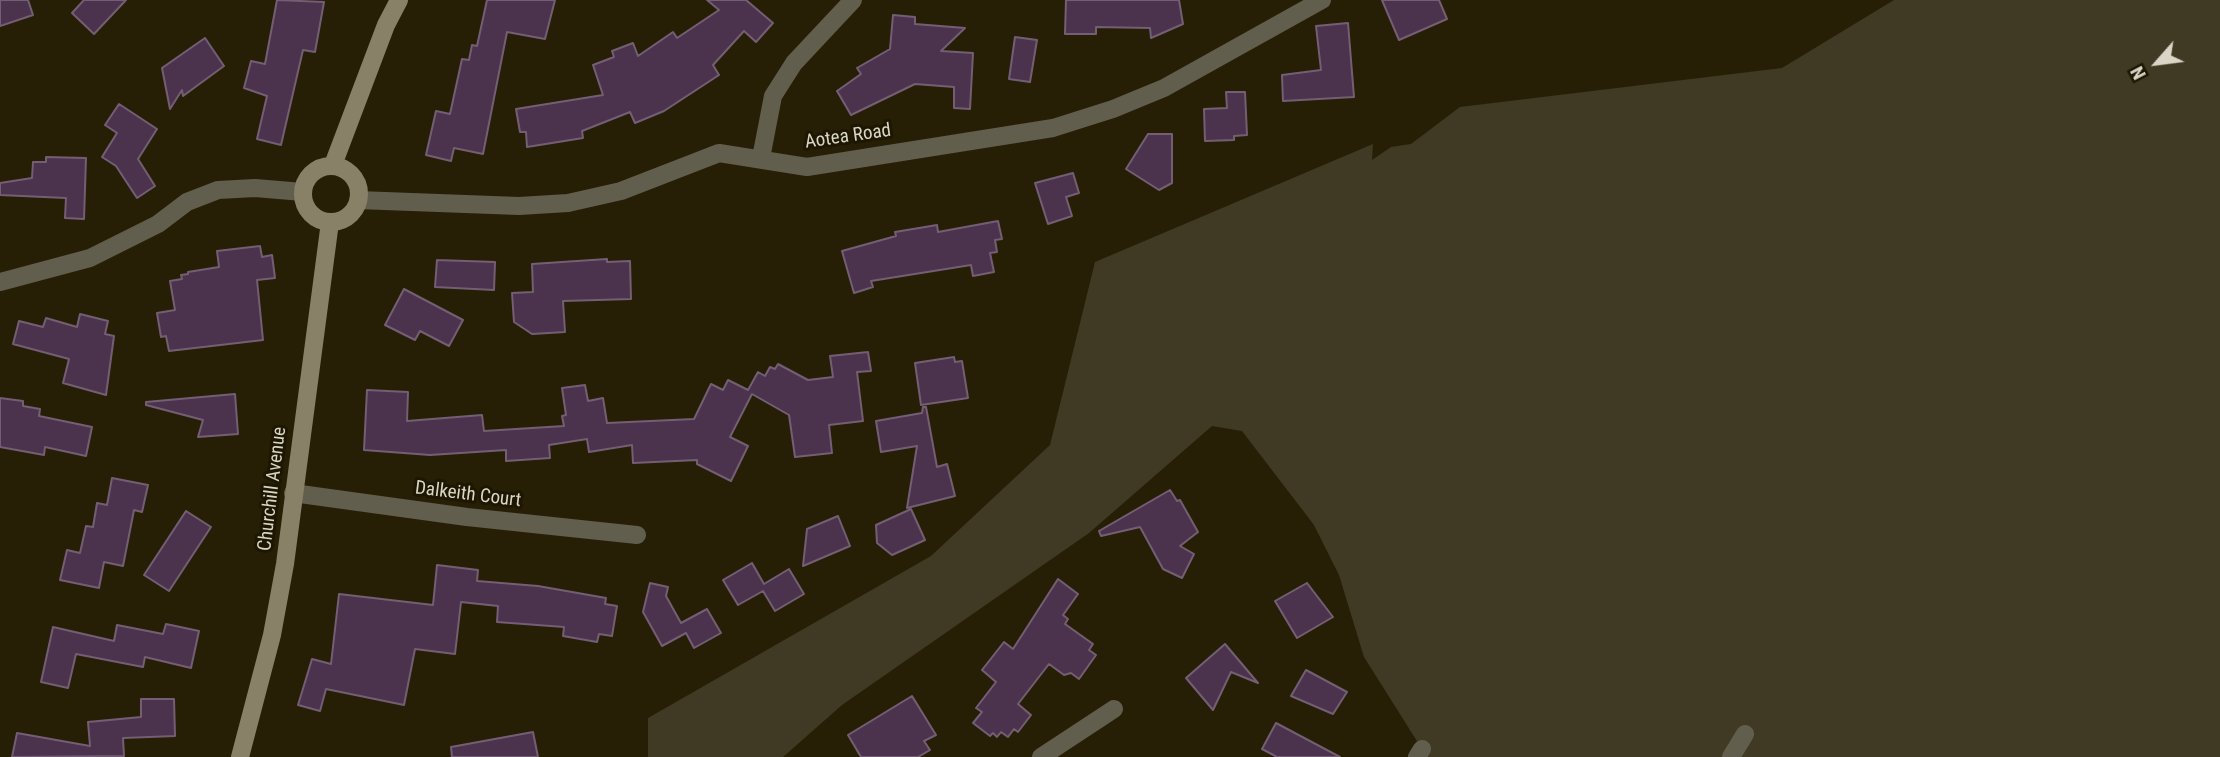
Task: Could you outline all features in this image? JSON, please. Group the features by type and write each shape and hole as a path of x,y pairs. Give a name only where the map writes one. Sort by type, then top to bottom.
{"street":[{"path":"333,165 386,25 399,0"},
{"path":"761,158 773,96 794,63 853,0"},
{"name":"Aotea Road","path":"358,200 519,206 568,203 621,191 719,153 807,167 1053,128 1113,110 1164,88 1322,0"},
{"path":"333,165 350,173 356,181 358,200 348,216 330,222 313,215 303,200 303,192 304,183 316,170 333,165"},
{"path":"0,282 90,258 158,224 187,202 218,190 255,188 303,192"},
{"name":"Churchill Avenue","path":"240,757 272,635 330,222"},
{"name":"Dalkeith Court","path":"293,493 467,517 637,535"},
{"path":"1041,757 1114,709"},
{"path":"1731,757 1745,734"}],"shaded area":[{"path":"1894,0 2220,0 2220,757 1427,757 1364,657 1339,575 1314,525 1242,431 1212,426 1089,533 842,705 783,757 648,757 648,718 931,556 1050,445 1095,262 1373,144 1372,160 1391,147 1411,144 1460,107 1782,68"}],"building":[{"path":"0,0 28,0 33,15 0,26"},
{"path":"84,0 126,0 94,34 72,13"},
{"path":"277,0 324,2 315,52 303,50 281,145 257,139 267,96 244,88 251,61 265,64"},
{"path":"487,0 555,0 545,39 507,32 483,154 454,148 451,161 426,155 436,111 450,114 462,59 469,60 472,45 477,46"},
{"path":"707,0 746,0 773,23 756,42 744,31 713,65 719,75 664,111 635,123 630,112 582,131 583,138 527,147 526,132 520,132 516,109 603,95 593,65 614,57 612,51 633,43 638,56 673,32 677,38 719,10"},
{"path":"1066,0 1179,0 1183,24 1151,38 1150,28 1096,27 1096,34 1065,34"},
{"path":"1382,0 1439,0 1447,19 1399,40"},
{"path":"893,15 915,17 915,24 965,28 941,51 973,53 970,109 954,108 954,87 915,84 851,115 837,91 861,74 857,68 890,49"},
{"path":"1348,23 1354,97 1283,101 1282,75 1321,70 1316,26"},
{"path":"1015,37 1037,40 1030,82 1009,79"},
{"path":"205,38 224,66 183,96 182,90 170,109 162,68"},
{"path":"1226,92 1245,92 1247,135 1234,136 1234,140 1205,141 1204,109 1227,108"},
{"path":"119,104 157,129 138,159 155,186 137,198 116,166 102,157 117,133 105,125"},
{"path":"1148,134 1172,134 1172,183 1159,190 1126,169"},
{"path":"46,157 86,158 84,219 65,218 66,198 0,195 0,183 32,178 33,162 46,162"},
{"path":"1073,173 1079,193 1066,197 1072,216 1048,224 1035,183"},
{"path":"998,221 1002,239 995,240 997,252 990,253 994,272 973,276 971,265 871,281 873,287 854,293 842,251 896,236 895,232 937,225 938,232"},
{"path":"260,246 262,257 272,255 275,278 257,280 263,340 169,351 166,336 161,337 157,313 175,310 170,281 182,279 181,275 188,272 219,267 217,251"},
{"path":"607,259 607,262 630,261 631,299 563,301 565,332 532,334 514,322 512,293 533,292 532,264"},
{"path":"437,260 495,262 494,290 435,287"},
{"path":"404,289 463,320 449,346 420,331 415,340 385,325"},
{"path":"80,314 108,321 105,334 114,336 106,395 63,383 69,359 13,344 19,321 43,327 46,318 77,327"},
{"path":"868,352 871,371 857,372 863,421 829,425 832,453 795,457 789,415 752,394 730,437 748,446 731,481 697,464 697,460 633,463 632,445 589,452 587,439 549,445 550,458 506,461 506,450 430,455 364,450 367,390 408,392 407,421 482,415 484,431 564,426 562,416 566,415 562,388 585,385 588,401 603,398 607,423 694,419 711,384 723,390 728,380 748,390 758,372 765,376 770,367 775,369 778,364 808,380 833,377 830,356"},
{"path":"954,357 955,362 962,361 968,398 921,405 915,363"},
{"path":"235,394 238,434 198,437 203,420 146,405 146,402"},
{"path":"0,398 23,401 23,406 40,409 39,416 92,427 86,456 45,447 44,455 0,447"},
{"path":"923,407 926,407 937,467 947,464 955,496 907,508 917,446 881,452 876,421 922,413"},
{"path":"112,478 148,485 142,512 134,510 123,566 104,562 99,588 60,580 67,550 80,553 86,526 93,527 97,503 107,505"},
{"path":"1170,490 1177,501 1180,500 1198,532 1180,546 1194,554 1182,578 1163,569 1140,527 1101,536 1099,531"},
{"path":"911,509 925,540 892,555 877,543 876,525"},
{"path":"186,511 211,527 169,591 144,575"},
{"path":"838,516 850,546 803,566 807,529"},
{"path":"752,563 764,584 789,569 804,594 775,611 763,591 738,605 723,580"},
{"path":"437,565 478,570 477,581 538,586 606,598 605,604 617,606 612,636 599,634 597,642 563,636 564,627 497,622 498,606 461,602 455,654 415,649 404,705 326,689 320,711 298,705 312,659 331,664 339,594 433,605"},
{"path":"1058,579 1078,594 1063,615 1068,619 1065,624 1093,644 1089,650 1096,655 1079,679 1071,673 1064,675 1049,664 1018,704 1031,715 1018,732 1014,729 1008,737 1001,732 997,737 993,733 990,736 973,723 982,712 976,708 996,682 982,670 1004,642 1013,649"},
{"path":"650,583 668,587 666,596 681,623 707,609 721,633 694,648 686,633 662,646 643,612"},
{"path":"1307,583 1333,617 1297,638 1275,601"},
{"path":"166,624 199,631 191,668 145,657 143,667 76,654 68,688 41,682 53,627 114,641 117,625 163,634"},
{"path":"1225,644 1258,683 1231,672 1213,710 1186,678"},
{"path":"1306,670 1347,692 1333,714 1291,696"},
{"path":"912,696 936,735 924,741 930,750 918,757 861,757 848,735"},
{"path":"141,699 174,699 175,736 123,738 124,756 12,757 17,733 90,746 88,722 141,717"},
{"path":"1276,723 1340,757 1277,757 1262,749"},
{"path":"533,732 538,757 452,757 451,747"}]}
